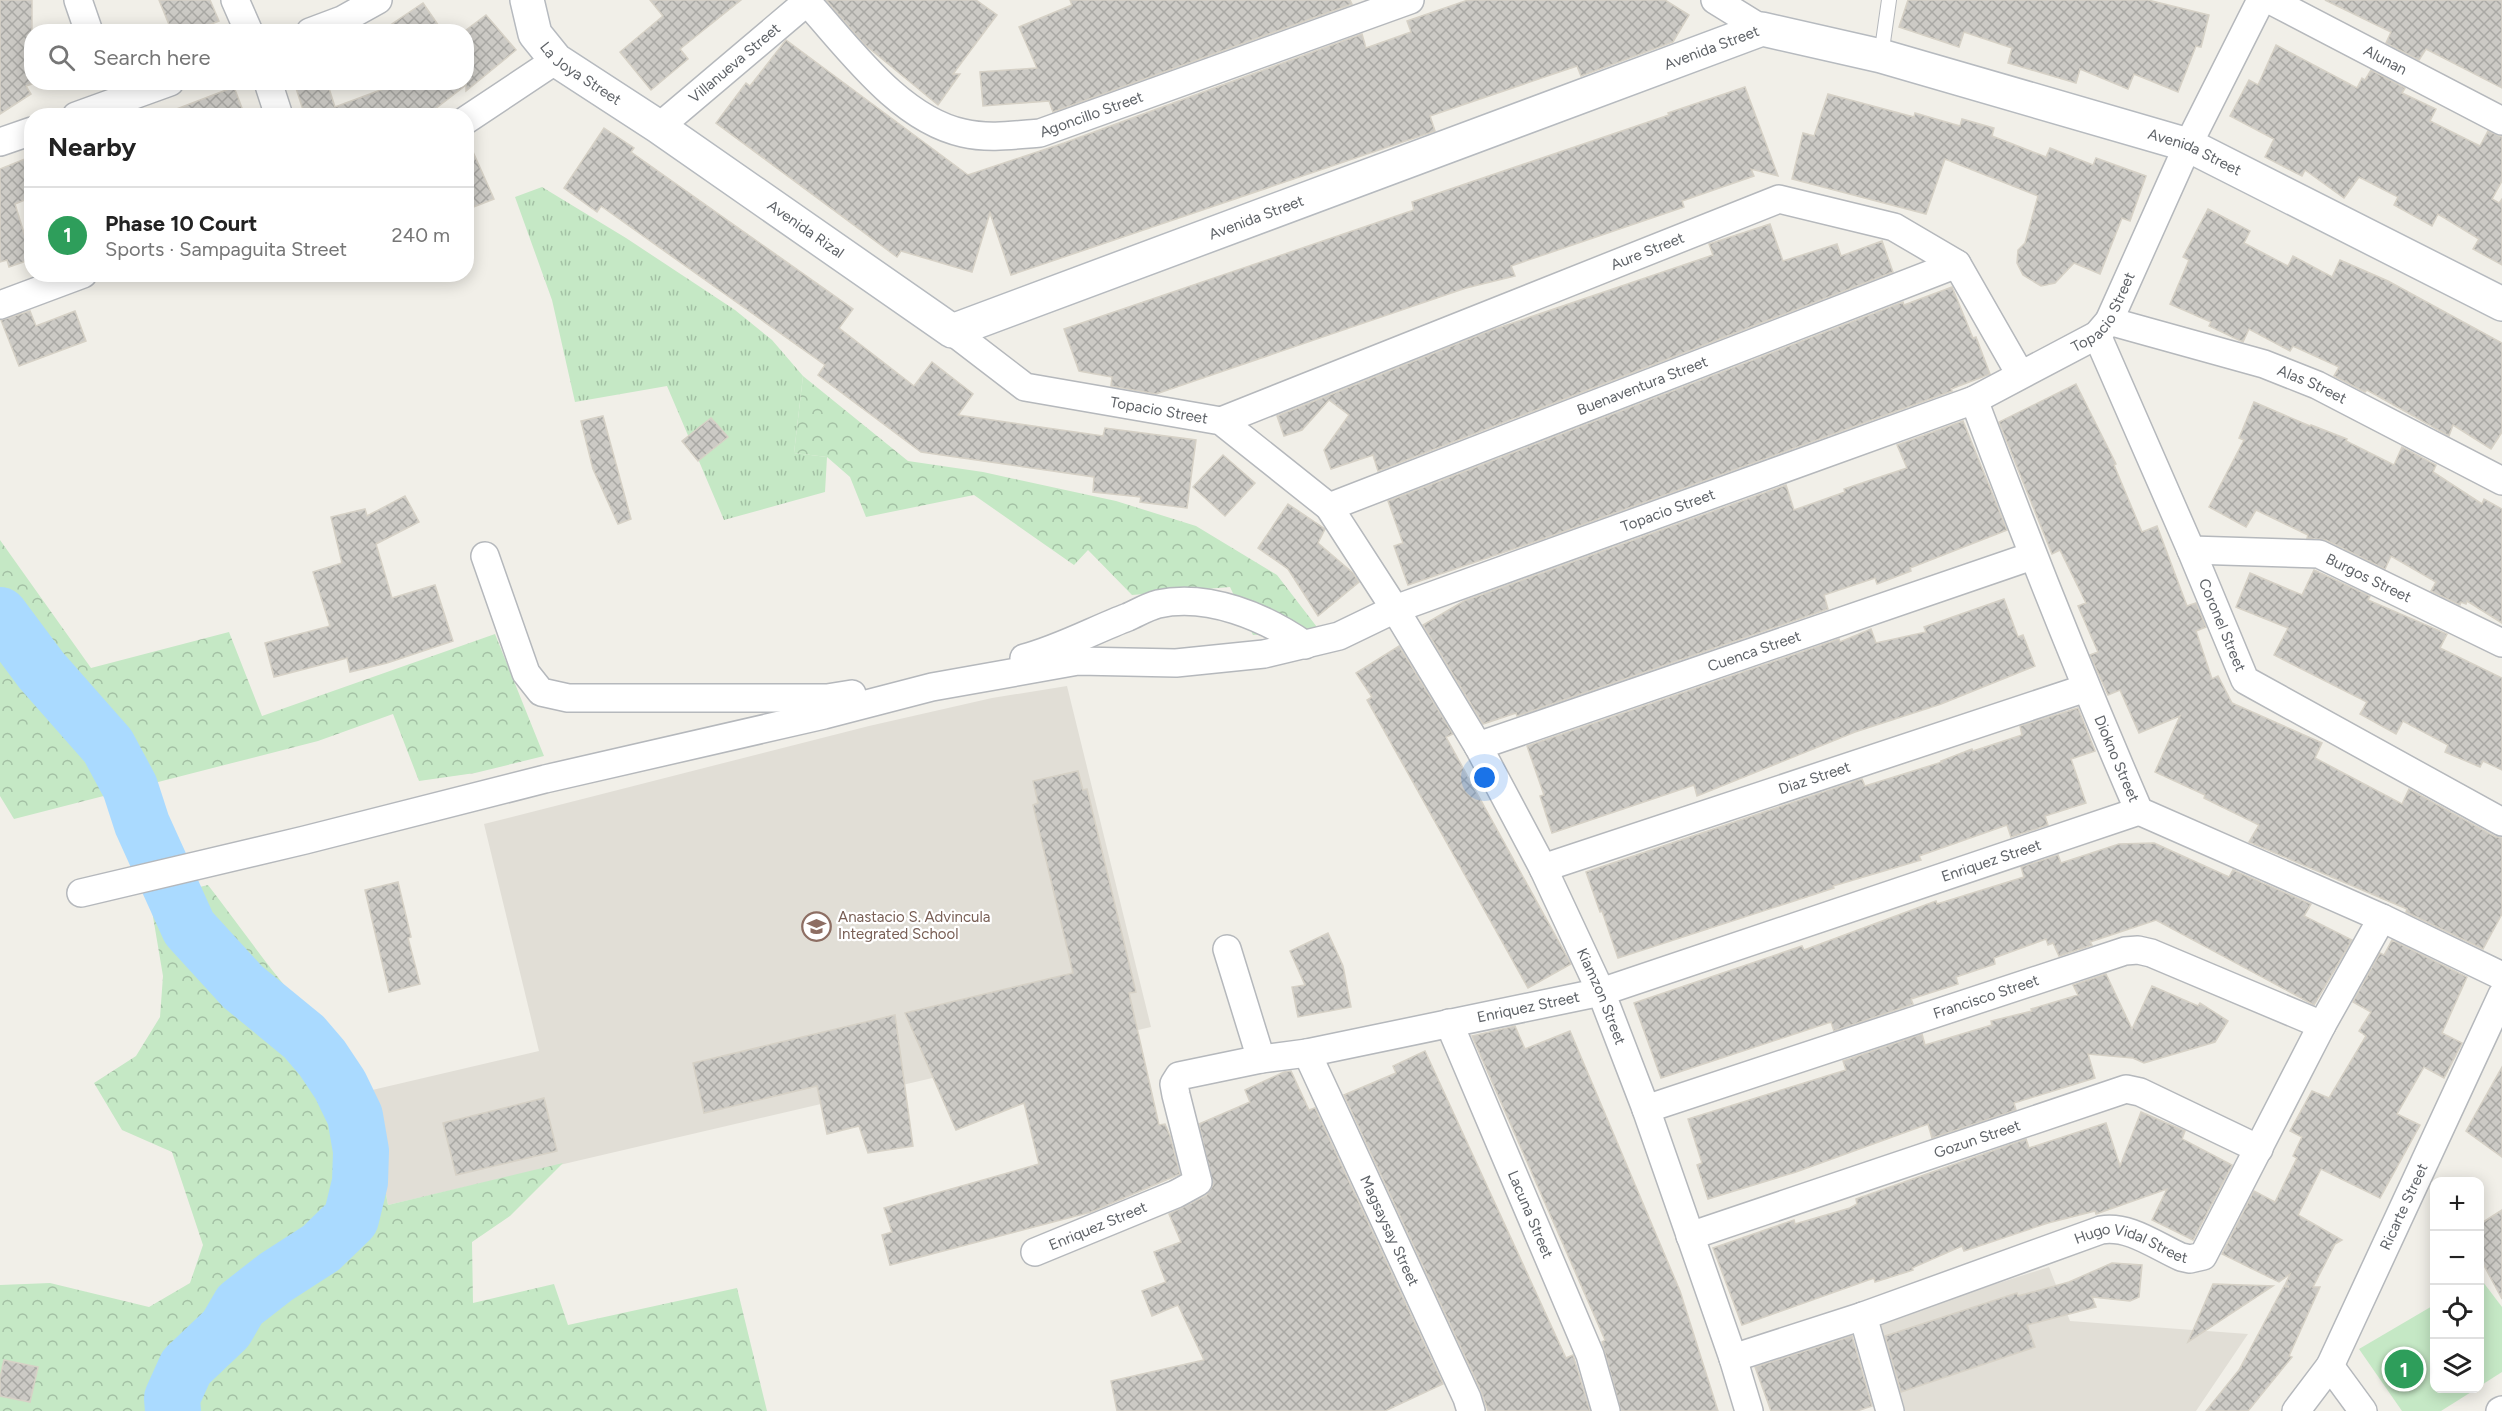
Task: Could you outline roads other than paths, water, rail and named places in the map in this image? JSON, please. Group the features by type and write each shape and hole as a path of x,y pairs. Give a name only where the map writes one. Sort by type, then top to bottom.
{"street":[{"path":"78,0 86,24"},
{"path":"235,0 246,24"},
{"path":"331,24 378,0"},
{"name":"La Joya Street","path":"527,0 535,34 556,60 659,127"},
{"name":"Agoncillo Street","path":"808,1 899,102 928,120 963,133 999,136 1041,133 1410,0"},
{"path":"1715,0 1762,29"},
{"name":"Topacio Street","path":"952,332 1025,387 1221,421 1329,507 1395,609 1974,400 2103,328 2188,145 2262,0"},
{"name":"Alunan","path":"2270,0 2502,121"},
{"name":"Villanueva Street","path":"659,127 808,1"},
{"name":"Avenida Street","path":"952,332 1762,29 1881,56 2188,145 2502,304"},
{"path":"474,115 556,60"},
{"path":"87,108 109,93 126,90"},
{"path":"271,90 276,108"},
{"name":"Avenida Rizal","path":"659,127 952,332"},
{"path":"0,142 24,134"},
{"name":"Aure Street","path":"1221,421 1779,199 1894,227 1957,264 2020,374"},
{"name":"Buenaventura Street","path":"1329,507 1957,264"},
{"path":"0,305 62,282"},
{"name":"Alas Street","path":"2103,328 2264,364 2317,385 2502,481"},
{"name":"Coronel Street","path":"2103,328 2245,680 2502,822"},
{"name":"Diokno Street","path":"1974,400 2032,556 2139,811 2382,918 2502,976"},
{"name":"Burgos Street","path":"2191,550 2319,554 2502,643"},
{"path":"485,556 526,673 541,692 568,698 827,698 921,682 1030,657 1157,604 1186,602 1221,605 1243,612 1292,636 1305,645"},
{"name":"Cuenca Street","path":"1478,746 2032,556"},
{"path":"81,893 227,860 544,778 824,715 932,687 1078,661 1176,663 1264,654 1339,636 1395,609"},
{"name":"Kiamzon Street","path":"1395,609 1478,746 1543,868 1601,992 1646,1109 1733,1358 1749,1411"},
{"name":"Diaz Street","path":"1543,868 2086,688"},
{"name":"Enriquez Street","path":"1035,1252 1196,1185 1198,1178 1174,1084 1179,1076 1261,1059 1307,1053 1601,992 2139,811"},
{"name":"Hugo Vidal Street","path":"1733,1358 1863,1316 2101,1230 2114,1228 2125,1230 2190,1260 2203,1256 2322,1024 2382,918"},
{"path":"1227,949 1261,1059"},
{"name":"Francisco Street","path":"1646,1109 2125,951 2138,950 2151,953 2322,1024"},
{"name":"Ricarte Street","path":"2296,1411 2330,1366 2502,995"},
{"name":"Lacuna Street","path":"1449,1023 1590,1355 1606,1411"},
{"name":"Magsaysay Street","path":"1307,1053 1462,1387 1471,1411"},
{"name":"Gozun Street","path":"1690,1236 2126,1089 2140,1092 2259,1149"},
{"path":"1863,1316 1890,1411"},
{"path":"2330,1366 2363,1411"}],"lane":[{"path":"1881,56 1889,0"}],"waterway":[{"path":"0,615 41,670 108,746 130,787 142,824 189,928 243,987 304,1037 340,1085 355,1116 361,1151 360,1182 351,1219 321,1248 276,1277 240,1305 226,1329 186,1367 172,1398 173,1411"}],"place":[{"name":"Anastacio S. Advincula Integrated School","path":"817,926"},
{"name":"Phase 10 Court","path":"2404,1369"}]}
